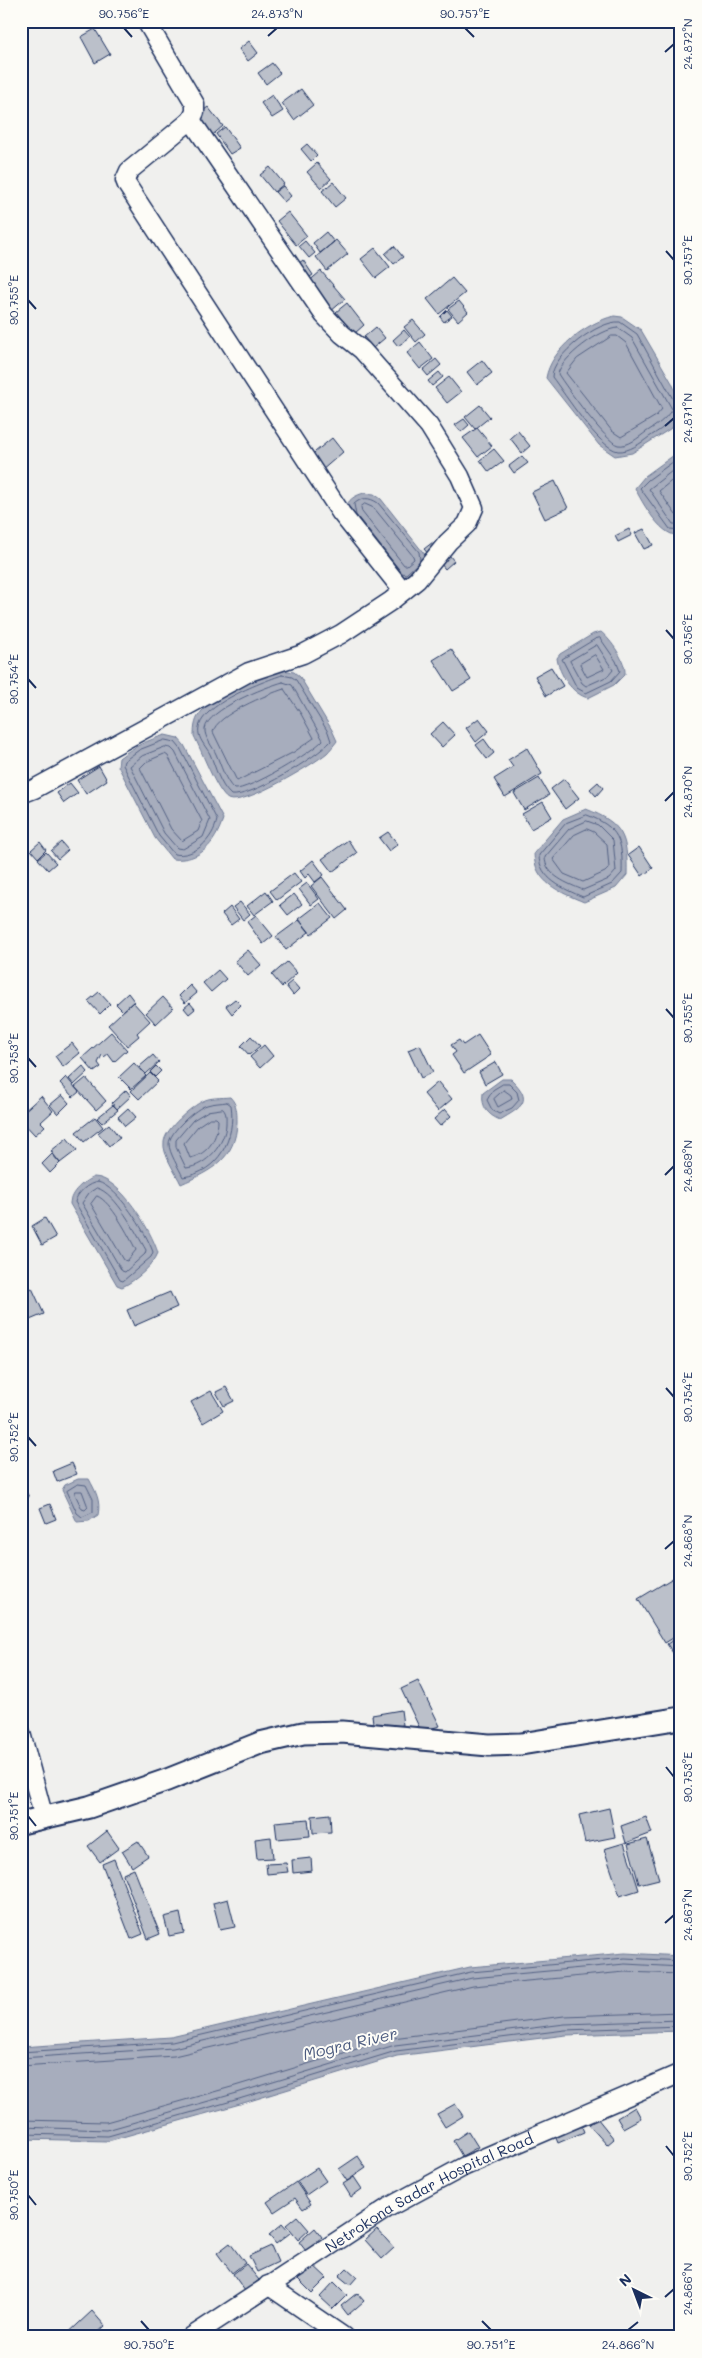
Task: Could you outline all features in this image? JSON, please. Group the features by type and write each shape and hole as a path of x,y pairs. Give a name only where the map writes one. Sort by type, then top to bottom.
{"street":[{"path":"146,21 196,104 191,120 129,171 125,180 127,185 341,513 403,592"},
{"path":"21,794 34,789 175,714 249,672 316,648 341,634 403,592 417,580 448,542 468,524 474,508 460,476 429,426 362,350 342,334 324,315 191,120"},
{"path":"21,1823 89,1807 167,1780 260,1743 302,1733 342,1732 490,1745 521,1744 681,1718"},
{"path":"21,1733 44,1818"},
{"name":"Netrokona Sadar Hospital Road","path":"191,2337 389,2207 465,2166 681,2073"},
{"path":"268,2285 344,2337"}],"water":[{"path":"614,316 622,317 641,330 672,383 681,404 680,418 673,427 632,453 615,456 599,445 546,378 549,367 562,347 581,331 603,319"},
{"path":"681,450 681,534 674,535 667,532 654,519 635,488 645,476"},
{"path":"364,493 374,494 381,499 426,556 407,579 401,580 352,517 347,505 354,497"},
{"path":"601,632 617,651 623,663 625,674 614,685 588,698 572,688 563,677 557,658 560,654 593,634"},
{"path":"282,670 294,672 300,677 337,741 320,758 278,783 248,797 236,800 228,799 214,780 194,736 196,720 209,704 228,692 251,681"},
{"path":"165,735 178,738 184,745 223,819 211,843 205,850 191,858 172,859 155,838 118,766 119,758 130,750"},
{"path":"586,809 608,820 621,833 626,851 627,875 616,888 584,902 558,890 543,879 538,872 534,853 563,819"},
{"path":"502,1079 511,1079 522,1093 523,1098 519,1107 500,1120 486,1110 483,1102 483,1093"},
{"path":"230,1097 235,1105 237,1122 236,1135 227,1154 212,1168 181,1184 165,1152 164,1142 169,1131 180,1118 198,1104 209,1099"},
{"path":"94,1177 104,1179 124,1195 142,1219 158,1253 143,1273 122,1287 117,1285 70,1204 72,1195 78,1188"},
{"path":"78,1479 89,1479 97,1497 99,1505 98,1515 89,1521 77,1522 62,1490 65,1485"},
{"name":"Mogra River","path":"625,1953 681,1956 681,2031 566,2035 397,2056 240,2104 108,2141 21,2139 21,2047 171,2037 470,1967"}],"building":[{"path":"95,29 110,54 95,63 81,37"},
{"path":"249,41 258,53 248,61 239,49"},
{"path":"272,63 280,73 266,84 258,73"},
{"path":"301,89 313,105 294,120 282,103"},
{"path":"272,95 283,111 272,118 261,103"},
{"path":"208,107 223,126 209,138 194,118"},
{"path":"225,127 240,148 230,154 216,134"},
{"path":"307,144 317,155 311,161 301,149"},
{"path":"317,163 331,179 321,188 307,172"},
{"path":"270,167 284,184 274,192 260,175"},
{"path":"333,182 346,198 335,207 322,191"},
{"path":"283,186 291,196 284,202 275,192"},
{"path":"288,212 307,236 296,245 277,221"},
{"path":"326,232 334,242 320,253 313,243"},
{"path":"336,240 348,254 327,271 316,257"},
{"path":"305,241 315,253 309,258 299,246"},
{"path":"394,246 403,257 394,264 385,254"},
{"path":"375,248 390,267 376,278 361,259"},
{"path":"303,260 313,275 304,281 294,267"},
{"path":"321,271 345,299 330,312 307,283"},
{"path":"452,278 465,293 439,314 427,299"},
{"path":"459,301 468,312 458,321 448,309"},
{"path":"347,303 364,325 354,334 336,312"},
{"path":"447,310 452,316 444,322 440,317"},
{"path":"413,320 425,334 416,342 404,327"},
{"path":"376,327 385,338 373,348 364,337"},
{"path":"404,330 410,337 398,346 393,340"},
{"path":"420,342 433,359 420,369 407,353"},
{"path":"436,359 441,365 428,376 423,370"},
{"path":"482,360 492,373 477,385 467,372"},
{"path":"439,372 443,377 432,386 428,381"},
{"path":"449,377 461,392 447,403 435,388"},
{"path":"480,405 490,417 475,429 465,417"},
{"path":"464,419 469,425 461,432 455,425"},
{"path":"477,428 492,446 478,457 463,438"},
{"path":"518,431 530,446 522,453 510,438"},
{"path":"332,438 343,452 321,471 309,457"},
{"path":"494,449 504,461 489,472 480,460"},
{"path":"522,456 528,463 514,473 509,466"},
{"path":"555,481 568,508 545,519 532,492"},
{"path":"629,529 632,535 618,542 615,536"},
{"path":"644,529 653,545 644,549 635,533"},
{"path":"433,542 439,548 430,556 424,549"},
{"path":"445,550 454,561 445,569 436,558"},
{"path":"451,649 471,680 453,691 433,660"},
{"path":"551,667 563,686 546,696 535,676"},
{"path":"479,718 489,731 476,742 466,728"},
{"path":"443,722 455,735 442,747 430,734"},
{"path":"484,739 494,753 487,759 476,745"},
{"path":"527,748 542,774 505,797 494,779 513,767 508,760"},
{"path":"99,766 107,780 86,794 77,780"},
{"path":"539,778 549,795 524,810 514,793"},
{"path":"564,779 579,798 565,809 551,789"},
{"path":"598,782 603,788 596,796 590,789"},
{"path":"70,783 78,793 64,803 57,793"},
{"path":"543,802 552,817 531,829 522,814"},
{"path":"388,832 398,844 389,851 379,838"},
{"path":"348,840 357,853 332,872 322,859"},
{"path":"40,842 46,850 38,858 31,850"},
{"path":"61,842 68,850 58,859 51,851"},
{"path":"639,847 653,868 642,876 628,855"},
{"path":"46,852 56,863 48,870 38,859"},
{"path":"313,860 324,875 315,882 309,874 305,878 300,871"},
{"path":"294,873 301,882 277,900 270,891"},
{"path":"322,877 347,910 336,919 311,886"},
{"path":"307,883 319,899 311,905 299,889"},
{"path":"266,891 273,901 254,915 247,906"},
{"path":"294,894 302,904 288,915 280,905"},
{"path":"240,902 250,914 243,920 233,907"},
{"path":"320,903 332,918 311,934 299,919"},
{"path":"230,907 239,919 231,925 222,914"},
{"path":"256,915 273,936 263,944 247,922"},
{"path":"299,920 309,932 286,950 276,937"},
{"path":"248,950 261,965 248,976 235,961"},
{"path":"287,962 297,973 282,987 272,975"},
{"path":"218,970 226,979 211,992 203,983"},
{"path":"292,981 299,989 293,995 286,986"},
{"path":"190,985 197,993 185,1003 179,996"},
{"path":"99,992 110,1004 100,1014 88,1001"},
{"path":"128,993 134,1001 123,1011 116,1004"},
{"path":"163,997 173,1008 156,1024 146,1013"},
{"path":"235,999 241,1005 232,1014 226,1006"},
{"path":"133,1002 150,1021 137,1033 139,1036 127,1046 108,1025"},
{"path":"190,1003 195,1009 189,1014 184,1008"},
{"path":"111,1032 127,1050 114,1062 108,1054 104,1057 102,1055 98,1063 101,1067 94,1072 82,1058"},
{"path":"478,1035 491,1055 464,1073 452,1055 456,1052 451,1045 459,1040 463,1045"},
{"path":"251,1036 260,1046 249,1055 241,1046"},
{"path":"72,1043 80,1053 63,1067 55,1056"},
{"path":"264,1045 273,1056 260,1068 250,1057"},
{"path":"420,1045 433,1072 421,1078 408,1050"},
{"path":"153,1055 159,1062 146,1074 139,1067"},
{"path":"496,1062 502,1074 485,1084 479,1072"},
{"path":"134,1063 146,1076 131,1089 119,1077"},
{"path":"83,1066 88,1072 74,1085 69,1079"},
{"path":"156,1066 161,1071 155,1077 150,1072"},
{"path":"150,1073 158,1081 139,1099 131,1091"},
{"path":"66,1077 79,1092 73,1097 60,1083"},
{"path":"86,1078 106,1101 96,1110 75,1087"},
{"path":"438,1082 452,1099 438,1111 424,1094"},
{"path":"126,1090 131,1096 117,1109 112,1103"},
{"path":"62,1095 69,1103 58,1114 50,1105"},
{"path":"41,1096 53,1111 41,1122 45,1126 35,1135 21,1120 21,1114"},
{"path":"113,1105 118,1110 102,1123 97,1118"},
{"path":"128,1108 136,1117 125,1126 118,1117"},
{"path":"445,1109 451,1116 440,1126 434,1119"},
{"path":"95,1117 103,1127 84,1142 76,1132"},
{"path":"109,1124 120,1138 109,1146 98,1133"},
{"path":"67,1138 77,1150 60,1163 51,1151"},
{"path":"52,1154 60,1163 50,1173 42,1164"},
{"path":"45,1218 56,1237 42,1245 32,1226"},
{"path":"32,1288 44,1314 25,1322 21,1315 21,1293"},
{"path":"170,1292 177,1307 134,1326 127,1310"},
{"path":"226,1387 234,1401 224,1406 216,1392"},
{"path":"211,1391 223,1411 203,1423 191,1402"},
{"path":"72,1463 77,1474 57,1482 53,1471"},
{"path":"21,1483 29,1497 21,1501"},
{"path":"50,1504 56,1519 46,1523 40,1508"},
{"path":"681,1573 681,1633 665,1643 638,1599"},
{"path":"681,1635 681,1665 667,1644"},
{"path":"418,1681 440,1726 421,1731 401,1689"},
{"path":"401,1710 403,1725 374,1730 372,1715"},
{"path":"609,1808 615,1837 585,1843 579,1815"},
{"path":"330,1814 331,1832 313,1833 312,1816"},
{"path":"646,1817 652,1833 626,1843 621,1826"},
{"path":"308,1819 310,1836 277,1839 275,1822"},
{"path":"107,1831 119,1848 100,1862 88,1846"},
{"path":"271,1837 273,1858 257,1859 255,1839"},
{"path":"647,1839 659,1879 639,1884 628,1844"},
{"path":"138,1841 148,1856 132,1867 122,1851"},
{"path":"624,1843 639,1890 620,1896 604,1849"},
{"path":"311,1858 312,1871 293,1873 292,1860"},
{"path":"114,1859 143,1934 131,1939 102,1864"},
{"path":"286,1863 288,1872 267,1874 266,1864"},
{"path":"134,1869 160,1934 148,1939 123,1874"},
{"path":"228,1899 235,1927 220,1930 213,1903"},
{"path":"180,1913 184,1933 169,1936 164,1917"},
{"path":"455,2104 463,2116 445,2127 437,2114"},
{"path":"635,2107 641,2118 623,2128 617,2118"},
{"path":"597,2118 614,2139 607,2145 589,2125"},
{"path":"580,2122 584,2132 558,2143 554,2133"},
{"path":"468,2131 478,2147 462,2156 453,2141"},
{"path":"358,2156 366,2168 347,2181 339,2169"},
{"path":"317,2168 326,2181 306,2195 297,2181"},
{"path":"354,2177 362,2189 351,2197 343,2184"},
{"path":"296,2182 311,2204 303,2209 295,2198 274,2212 267,2202"},
{"path":"297,2216 309,2230 298,2240 286,2225"},
{"path":"282,2224 290,2233 276,2244 269,2235"},
{"path":"315,2228 322,2237 306,2251 299,2242"},
{"path":"377,2229 394,2248 382,2259 365,2240"},
{"path":"230,2243 245,2263 232,2273 217,2253"},
{"path":"271,2246 278,2262 257,2272 249,2256"},
{"path":"311,2263 327,2278 312,2293 297,2278"},
{"path":"246,2264 259,2280 245,2291 233,2274"},
{"path":"347,2268 357,2277 350,2285 339,2276"},
{"path":"334,2282 347,2295 333,2309 320,2297"},
{"path":"357,2293 364,2301 348,2315 341,2306"},
{"path":"92,2311 105,2326 93,2337 64,2337"}]}
